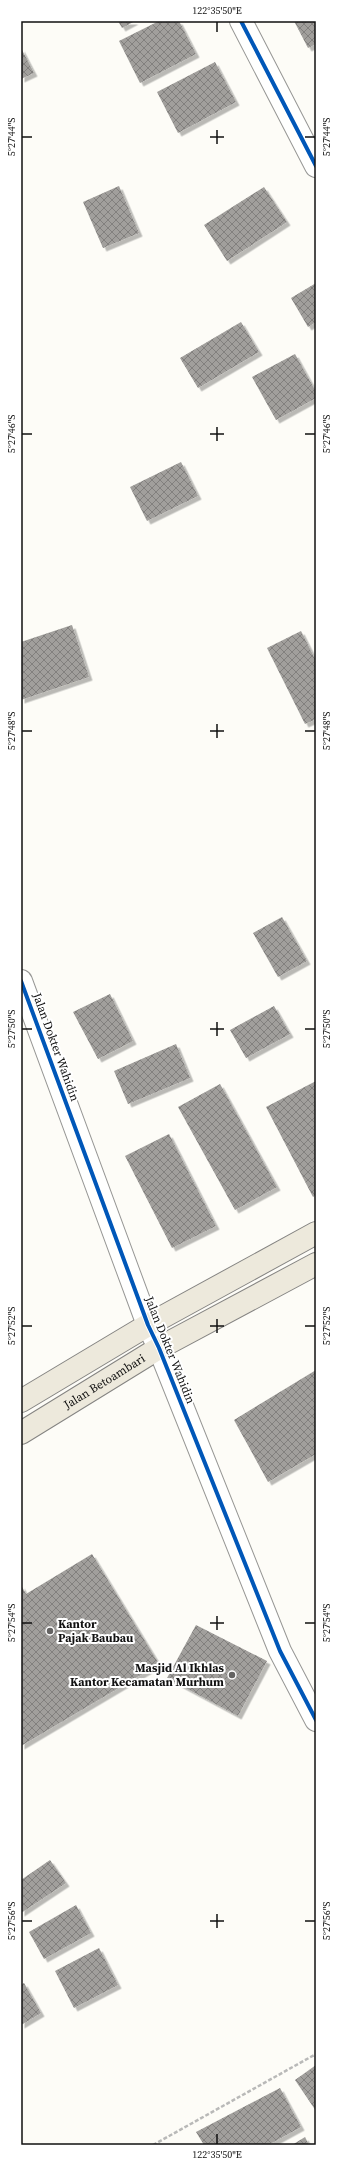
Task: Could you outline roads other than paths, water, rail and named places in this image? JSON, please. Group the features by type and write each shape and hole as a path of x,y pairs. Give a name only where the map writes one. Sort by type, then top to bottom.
{"main road":[{"path":"21,1401 148,1325 316,1233"},
{"name":"Jalan Betoambari","path":"21,1433 159,1348 316,1264"}],"street":[{"path":"241,21 316,166"},
{"name":"Jalan Dokter Wahidin","path":"21,981 148,1325 159,1348 280,1651 316,1720"}],"place":[{"name":"Kantor Pajak Baubau","path":"50,1631"},
{"name":"Masjid Al Ikhlas Kantor Kecamatan Murhum","path":"232,1675"}]}
